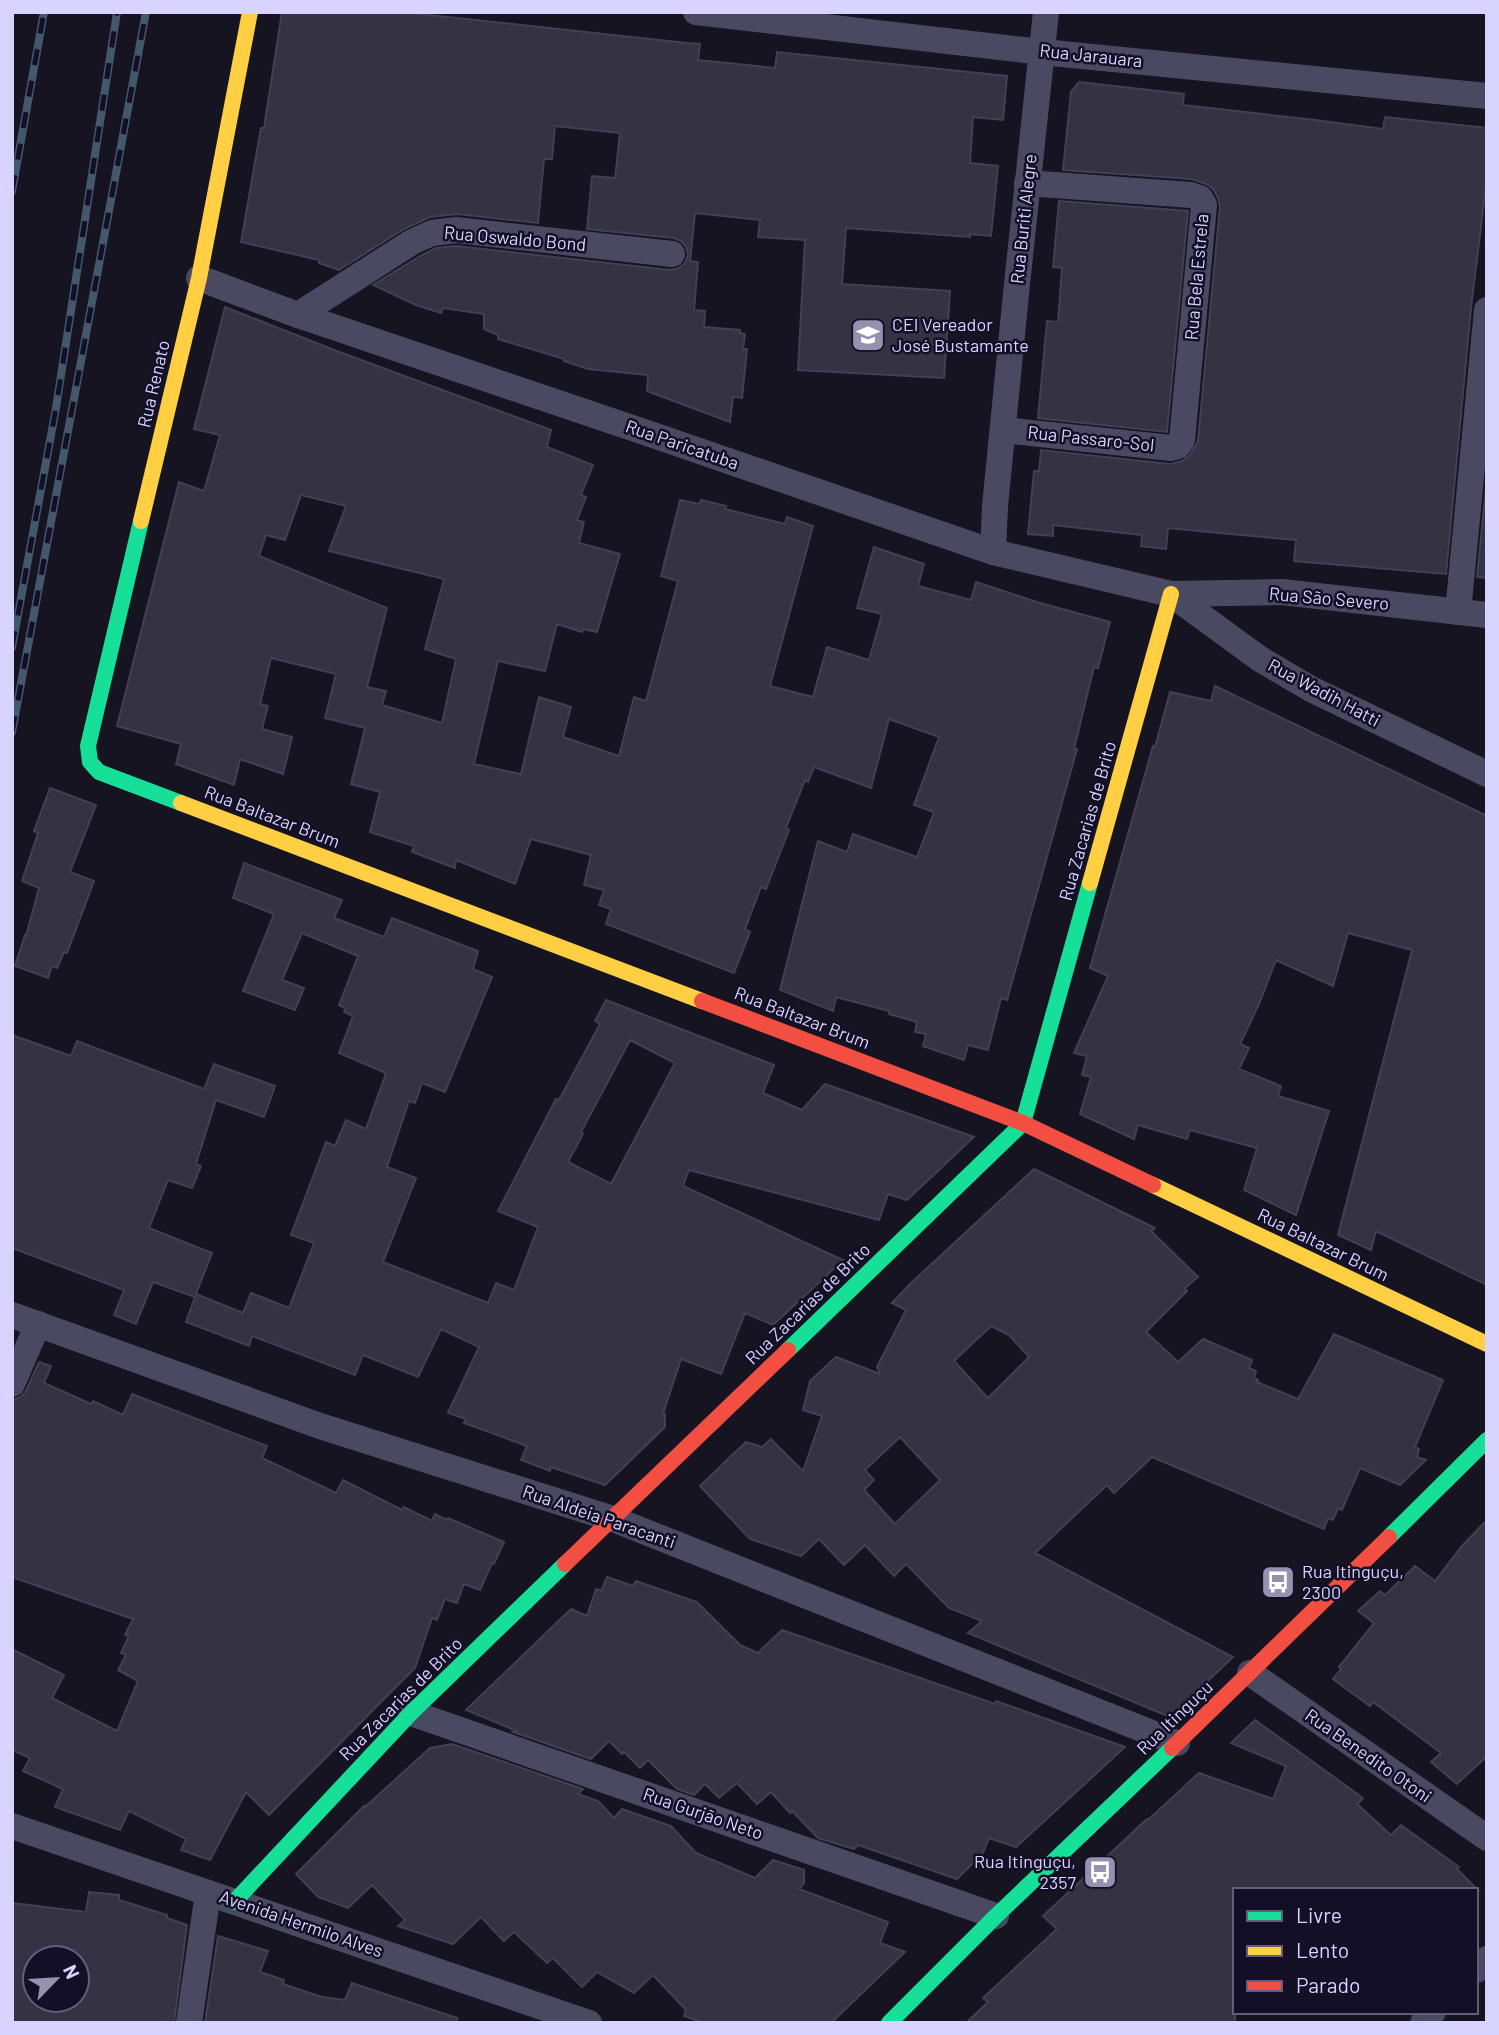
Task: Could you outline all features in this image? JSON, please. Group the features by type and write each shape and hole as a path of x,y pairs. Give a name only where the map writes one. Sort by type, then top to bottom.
{"street":[{"name":"Rua Renato","path":"90,762 88,746 199,278 250,12"},
{"name":"Rua Jarauara","path":"695,12 1042,52 1487,96"},
{"name":"Rua Buriti Alegre","path":"993,552 1027,183 1046,12"},
{"name":"Rua Bela Estrela","path":"1027,183 1191,195 1200,198 1204,205 1182,440 1178,446"},
{"name":"Rua Oswaldo Bond","path":"298,315 412,242 432,233 456,230 672,254"},
{"name":"Rua Paricatuba","path":"199,278 298,315 993,552 1171,594"},
{"path":"1458,612 1487,310"},
{"name":"Rua Passaro-Sol","path":"1003,430 1171,448 1178,446"},
{"name":"Rua São Severo","path":"1171,594 1282,592 1487,615"},
{"name":"Rua Wadih Hatti","path":"1171,594 1260,659 1311,689 1487,774"},
{"name":"Rua Zacarias de Brito","path":"234,1902 411,1713 1023,1123 1171,594"},
{"name":"Rua Baltazar Brum","path":"90,762 99,772 1023,1123 1487,1344"},
{"name":"Rua Aldeia Paracanti","path":"12,1315 320,1426 613,1519 1177,1743"},
{"path":"12,1384 38,1324"},
{"name":"Rua Itinguçu","path":"889,2023 1487,1440"},
{"name":"Rua Benedito Otoni","path":"1250,1673 1487,1838"},
{"name":"Rua Gurjão Neto","path":"411,1713 996,1916"},
{"name":"Avenida Hermilo Alves","path":"12,1826 589,2023"},
{"path":"189,2023 208,1893"}],"building":[{"path":"282,12 401,12 700,44 698,60 775,68 777,52 1007,76 1003,120 973,117 970,163 998,166 991,236 970,234 970,237 846,228 842,284 950,291 944,378 798,370 805,240 758,237 760,220 695,213 690,261 698,262 694,310 705,311 704,327 740,330 740,333 745,334 743,349 747,349 742,398 733,397 730,422 647,391 648,375 588,369 498,339 498,335 484,329 484,314 443,308 441,313 416,305 373,285 436,248 456,246 670,270 679,268 688,255 686,247 674,238 587,229 592,176 615,178 620,133 555,126 552,159 544,159 538,223 457,214 430,217 404,229 339,270 319,263 319,260 241,242 261,128 264,128"},
{"path":"1079,82 1184,94 1183,105 1383,129 1385,117 1487,128 1487,177 1471,308 1446,574 1294,561 1296,540 1168,528 1166,549 1141,546 1142,535 1053,525 1053,536 1028,534 1034,471 1039,471 1041,450 1170,464 1182,461 1190,455 1198,441 1220,206 1218,198 1213,189 1192,179 1063,170 1071,92"},
{"path":"1059,201 1188,211 1167,432 1038,418 1047,321 1058,322 1062,268 1053,267"},
{"path":"225,307 551,430 547,447 593,465 581,495 586,497 577,520 584,522 579,543 620,554 597,632 583,629 582,632 557,624 545,671 498,661 474,764 521,774 539,697 571,707 563,737 619,756 634,697 646,701 678,581 661,576 680,500 700,504 701,500 785,524 787,517 813,526 770,686 813,697 827,647 869,660 882,614 857,608 874,547 924,564 918,586 971,600 976,582 1110,622 1098,668 1094,667 1074,749 1077,749 1007,1000 1001,998 988,1050 968,1045 964,1060 923,1046 926,1034 915,1032 917,1022 889,1014 889,1011 836,997 833,1011 780,990 818,841 847,852 853,834 917,857 934,812 914,805 939,737 889,719 871,788 814,767 808,782 805,780 786,828 789,830 766,889 761,887 745,929 750,932 734,973 606,924 611,909 599,905 604,890 584,885 591,855 531,839 515,884 456,860 455,868 412,852 414,846 370,832 380,792 351,784 365,728 325,718 336,674 271,658 260,704 268,706 262,729 292,737 283,774 240,759 234,785 176,764 181,744 117,726 179,482 204,491 220,435 194,429","holes":["301,495 346,506 329,551 444,579 425,649 456,659 442,723 382,705 386,691 367,687 387,608 259,556 266,535 285,540"]},
{"path":"1487,477 1487,578 1477,577"},
{"path":"1215,686 1487,816 1487,1285 1376,1231 1371,1250 1338,1235 1412,950 1348,933 1333,986 1276,960 1240,1044 1249,1048 1239,1069 1281,1086 1278,1096 1329,1111 1296,1215 1244,1190 1257,1148 1190,1130 1187,1139 1138,1125 1134,1139 1080,1114 1091,1077 1082,1075 1087,1056 1074,1053 1108,976 1090,968 1170,692 1211,701"},
{"path":"50,788 96,805 70,872 94,881 67,953 64,952 57,968 52,966 48,978 15,966 39,888 22,881 38,833 34,831"},
{"path":"244,863 342,900 334,918 384,937 392,918 478,951 473,969 492,977 445,1092 422,1083 415,1103 409,1101 387,1167 416,1178 383,1262 488,1303 496,1283 514,1290 538,1227 498,1211 556,1099 559,1100 600,1024 595,1021 606,1000 774,1065 763,1093 802,1110 825,1084 974,1137 907,1200 888,1194 879,1220 689,1170 683,1186 843,1260 773,1325 745,1313 721,1374 681,1359 663,1414 665,1427 605,1485 551,1467 550,1471 521,1460 527,1446 464,1423 466,1419 448,1413 479,1347 441,1329 418,1377 363,1355 355,1375 252,1336 249,1346 186,1322 195,1297 153,1282 136,1324 114,1315 124,1290 12,1248 12,1035 71,1056 77,1041 204,1089 214,1064 275,1086 264,1117 216,1100 196,1164 201,1166 192,1188 168,1180 149,1228 212,1253 196,1294 243,1313 251,1293 289,1308 314,1243 291,1235 326,1142 335,1146 346,1120 366,1129 386,1073 339,1053 353,1016 344,1012 345,1008 339,1005 358,956 302,933 282,980 304,988 295,1010 243,991 274,914 233,898","holes":["630,1040 675,1063 611,1184 568,1162"]},
{"path":"1034,1169 1155,1228 1151,1231 1198,1277 1146,1332 1178,1362 1203,1339 1252,1360 1249,1368 1256,1371 1254,1378 1257,1382 1298,1399 1334,1334 1443,1380 1415,1447 1419,1449 1417,1457 1426,1460 1400,1485 1360,1468 1342,1510 1338,1508 1333,1520 1328,1518 1324,1529 1152,1457 1114,1493 1107,1485 1035,1553 1233,1657 1170,1717 968,1633 982,1621 949,1608 906,1564 894,1576 865,1545 844,1565 819,1539 801,1556 750,1539 700,1486 746,1442 762,1447 771,1439 803,1471 822,1416 803,1410 810,1381 836,1357 880,1374 877,1367 906,1310 892,1303","holes":["991,1326 1009,1335 1029,1357 988,1398 954,1361","900,1437 940,1480 895,1524 864,1490 874,1480 865,1470"]},
{"path":"39,1362 51,1366 44,1383 91,1404 93,1401 123,1415 132,1394 267,1446 262,1458 336,1493 343,1480 402,1510 404,1507 432,1521 435,1514 447,1520 448,1518 504,1542 480,1590 464,1584 457,1603 445,1599 437,1620 432,1618 415,1668 269,1815 246,1792 210,1860 181,1850 186,1839 129,1811 120,1830 55,1807 63,1789 23,1771 30,1758 12,1750 12,1649 64,1675 52,1698 117,1731 138,1681 118,1670 126,1655 121,1653 129,1636 125,1635 133,1619 12,1577 12,1400 21,1397 26,1391"},
{"path":"1487,1520 1487,1756 1457,1784 1431,1762 1441,1753 1373,1702 1370,1706 1333,1679 1341,1669 1339,1667 1374,1623 1358,1611 1380,1591 1385,1595 1415,1566 1435,1581 1462,1546"},
{"path":"607,1577 633,1586 636,1581 697,1602 740,1645 758,1653 782,1630 1125,1747 1016,1847 989,1838 983,1853 957,1879 858,1845 854,1849 818,1838 771,1792 757,1804 737,1783 719,1798 705,1784 694,1795 677,1789 648,1760 640,1768 609,1741 591,1759 513,1732 517,1731 466,1710 571,1609 587,1616 596,1589 601,1591"},
{"path":"1255,1720 1363,1798 1357,1804 1391,1835 1401,1825 1459,1867 1457,1869 1476,1888 1233,1888 1235,2023 966,2023 988,2002 983,1998 1057,1929 1043,1916 1199,1773 1273,1799 1286,1766 1231,1743"},
{"path":"452,1744 583,1789 578,1794 598,1801 614,1818 622,1809 671,1826 696,1853 755,1878 773,1860 804,1870 804,1883 799,1889 888,1922 880,1943 905,1952 831,2023 704,2023 684,2016 686,2010 653,1975 634,1993 597,1972 582,1987 553,1958 547,1963 514,1932 504,1941 481,1917 453,1944 398,1926 405,1920 372,1885 348,1908 318,1897 296,1874 364,1806 430,1748"},
{"path":"89,1892 119,1895 119,1900 167,1915 167,1918 187,1925 174,2023 12,2023 12,1903 86,1912"},
{"path":"218,1936 268,1951 260,1972 284,1980 283,1984 322,1997 345,2000 352,1983 457,2018 456,2023 205,2023"}],"railway":[{"path":"12,191 44,12"},
{"path":"12,647 56,408 117,12"},
{"path":"12,732 146,12"}],"traffic: fast":[{"path":"141,521 88,746 90,762 99,772 181,803"},
{"path":"788,1350 1023,1123 1090,883"},
{"path":"1389,1537 1487,1440"},
{"path":"234,1902 411,1713 565,1564"},
{"path":"889,2023 996,1916 1172,1748"}],"traffic: slow":[{"path":"141,521 199,278 250,12"},
{"path":"1090,883 1171,594"},
{"path":"181,803 702,1001"},
{"path":"1153,1185 1487,1344"}],"traffic: jam":[{"path":"702,1001 1023,1123 1153,1185"},
{"path":"565,1564 788,1350"},
{"path":"1172,1748 1389,1537"}],"place":[{"name":"CEI Vereador José Bustamante","path":"868,335"},
{"name":"Rua Itinguçu, 2300","path":"1278,1582"},
{"name":"Rua Itinguçu, 2357","path":"1100,1872"}]}
